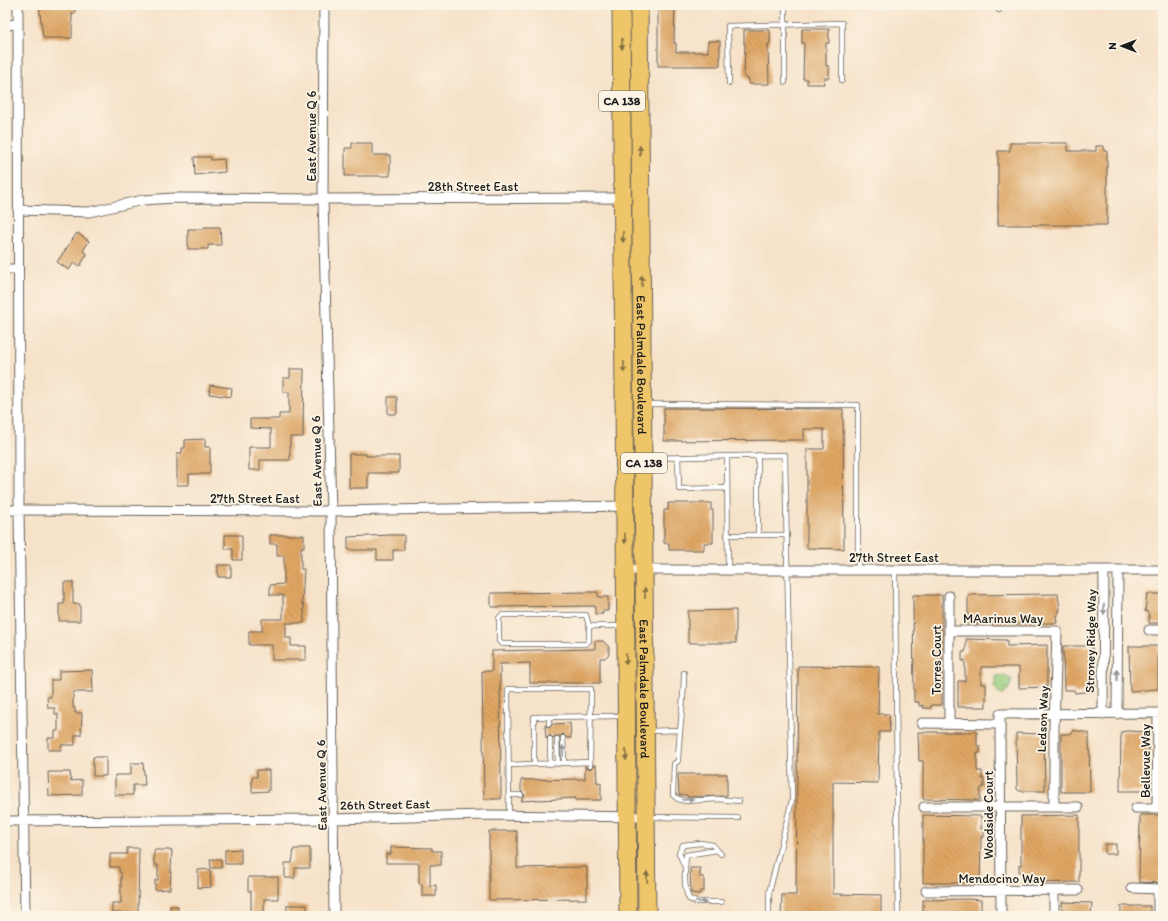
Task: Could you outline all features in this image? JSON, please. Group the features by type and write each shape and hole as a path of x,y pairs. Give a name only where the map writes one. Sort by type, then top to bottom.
{"highway":[{"name":"East Palmdale Boulevard","path":"622,5 628,916"},
{"name":"East Palmdale Boulevard","path":"639,5 647,916"}],"street":[{"path":"18,5 19,510 25,916"},
{"name":"East Avenue Q 6","path":"324,5 323,199 330,511 334,916"},
{"path":"5,24 18,24"},
{"name":"28th Street East","path":"18,210 89,212 143,200 174,198 623,198"},
{"path":"5,269 18,269"},
{"name":"27th Street East","path":"5,510 330,511 625,506"},
{"name":"27th Street East","path":"625,570 1163,570"},
{"name":"Stroney Ridge Way","path":"1102,714 1104,570"},
{"path":"1117,714 1118,570"},
{"name":"Torres Court","path":"949,596 950,723"},
{"path":"1149,630 1163,630"},
{"name":"MAarinus Way","path":"949,631 1057,632"},
{"name":"Ledson Way","path":"1054,807 1054,727 1057,632"},
{"name":"Woodside Court","path":"1002,916 1000,714 1055,714"},
{"path":"1055,714 1160,714"},
{"name":"Bellevue Way","path":"1160,714 1160,808"},
{"path":"922,723 1000,724"},
{"path":"924,807 1078,808"},
{"path":"1136,808 1160,808"},
{"name":"26th Street East","path":"5,821 334,819 509,815 647,817"},
{"path":"1132,888 1161,889 1158,916"},
{"name":"Mendocino Way","path":"926,892 1078,890"},
{"path":"1054,891 1054,916"}],"lane":[{"path":"785,82 786,5"},
{"path":"729,82 728,26 842,24 842,80"},
{"path":"643,404 858,405 858,570"},
{"path":"758,455 758,535"},
{"path":"644,458 786,455 792,800 769,893 769,916"},
{"path":"727,456 728,570"},
{"path":"678,457 679,489 727,488"},
{"path":"727,535 787,535"},
{"path":"895,570 898,916"},
{"path":"502,615 586,615 589,626 589,642 586,644 502,644 499,642 499,618 502,615"},
{"path":"589,626 625,626"},
{"path":"684,673 684,701 679,730 678,761 674,764 672,788 673,795 678,799 686,801 718,799 739,800"},
{"path":"509,765 590,764 590,689 508,689 509,815"},
{"path":"534,764 534,717 626,716"},
{"path":"549,717 549,724"},
{"path":"557,717 557,724"},
{"path":"563,717 563,724"},
{"path":"646,732 679,730"},
{"path":"563,738 564,764"},
{"path":"550,739 550,764"},
{"path":"557,739 558,764"},
{"path":"509,795 522,795"},
{"path":"647,817 738,818"},
{"path":"685,867 679,853 683,845 701,843 713,845 721,854"},
{"path":"717,850 686,855 686,893 688,899 696,902 721,902"}],"green space":[{"path":"1005,675 1012,680 1009,689 1001,695 994,687 996,676"}],"building":[{"path":"39,5 75,5 75,13 72,13 72,38 43,38"},
{"path":"658,6 675,6 674,43 676,43 676,52 708,52 708,41 720,41 720,66 658,66"},
{"path":"802,29 829,29 829,43 826,43 826,66 829,66 829,78 824,78 824,84 807,84 807,79 803,79 804,43 802,43"},
{"path":"744,30 770,30 770,44 768,44 769,84 749,84 749,79 744,77"},
{"path":"352,143 372,143 372,155 390,155 390,176 345,176 345,148 352,148"},
{"path":"1010,143 1068,143 1068,151 1096,151 1096,146 1104,146 1104,151 1107,151 1107,225 998,225 998,151 1010,151"},
{"path":"194,157 211,157 211,160 224,159 225,172 195,175"},
{"path":"204,227 220,227 221,245 208,245 208,249 188,249 188,229 204,229"},
{"path":"77,233 89,241 83,251 87,254 80,266 74,262 69,270 57,262"},
{"path":"290,369 304,369 303,437 290,437 290,460 260,460 260,470 249,470 249,447 271,447 271,429 250,428 250,419 279,419 279,414 289,414 289,392 283,392 283,378 290,378"},
{"path":"210,385 232,388 231,397 209,394"},
{"path":"388,397 397,397 397,414 388,414"},
{"path":"664,408 843,409 844,549 807,548 807,449 824,449 824,429 804,429 804,440 664,441"},
{"path":"205,439 205,447 210,447 210,474 189,474 189,485 177,485 177,453 182,453 182,448 185,448 185,440"},
{"path":"349,454 366,454 366,456 399,456 399,473 368,473 368,488 349,488"},
{"path":"668,503 711,503 711,510 713,510 713,543 704,543 704,550 669,550 669,543 664,543 664,510 668,510"},
{"path":"225,535 242,535 242,560 233,560 233,549 225,549"},
{"path":"270,535 304,535 304,547 301,547 301,569 304,569 302,604 304,604 304,623 286,623 286,638 291,638 291,646 306,646 306,660 272,660 272,645 249,645 249,631 262,631 262,619 283,619 283,595 270,595 270,585 284,584 284,556 277,556 277,544 270,544"},
{"path":"404,535 404,550 393,550 393,560 377,560 377,550 348,550 348,537"},
{"path":"218,565 231,565 231,577 218,577"},
{"path":"64,582 73,582 73,604 80,604 80,621 59,621 59,604 64,604"},
{"path":"598,592 598,597 608,597 608,611 602,611 603,614 595,614 595,606 491,607 491,593"},
{"path":"1058,594 1060,611 1058,611 1058,615 1056,615 1057,623 968,624 968,595"},
{"path":"1147,594 1161,594 1161,623 1149,623 1149,615 1147,611 1145,612"},
{"path":"913,595 942,595 942,705 931,705 931,708 923,708 923,705 919,706 919,702 914,702"},
{"path":"736,610 736,643 688,643 688,611"},
{"path":"966,639 1007,640 1007,646 1047,645 1047,687 1019,688 1019,667 981,667 981,684 986,684 986,707 958,707 958,681 965,681 965,660 962,661 962,652 965,652 966,649"},
{"path":"595,641 603,641 609,647 609,654 605,658 600,658 600,683 530,683 530,663 500,664 501,799 484,799 482,671 492,671 492,651 595,649"},
{"path":"1063,646 1092,646 1093,691 1075,693 1074,690 1064,690"},
{"path":"1129,646 1158,646 1158,689 1130,691"},
{"path":"798,666 879,667 878,714 889,714 890,732 879,732 878,783 833,782 833,894 881,895 881,916 781,916 782,895 796,895"},
{"path":"92,670 93,692 73,692 73,708 75,708 75,713 82,713 81,735 75,735 75,745 61,745 61,750 48,750 48,738 55,738 55,731 58,731 58,714 55,714 55,708 48,708 47,697 51,697 51,680 59,680 59,671"},
{"path":"570,723 571,738 567,738 563,734 553,738 550,735 546,739 545,725 549,728 553,724"},
{"path":"1073,730 1089,733 1090,792 1061,792 1061,734 1069,734 1073,732"},
{"path":"918,732 977,732 977,746 980,746 980,753 977,753 977,771 982,771 982,779 984,779 984,787 982,787 980,791 980,800 923,799 923,761 919,761"},
{"path":"1121,732 1148,732 1149,791 1120,791"},
{"path":"1016,733 1044,734 1045,791 1019,791 1017,789"},
{"path":"93,757 106,757 106,776 93,776"},
{"path":"131,763 143,763 145,785 133,785 133,795 115,795 115,775 131,775"},
{"path":"596,765 597,782 601,783 601,800 575,800 576,798 521,801 525,795 521,791 521,780 585,779 585,766 590,769"},
{"path":"257,770 269,770 269,791 252,792 252,777 257,777"},
{"path":"48,772 70,772 71,781 82,780 82,795 49,796"},
{"path":"678,774 727,774 727,796 687,797 687,795 679,795"},
{"path":"923,815 981,816 981,829 984,829 984,837 981,837 980,883 923,883"},
{"path":"1079,815 1079,882 1023,883 1023,872 1019,872 1019,865 1021,865 1021,816"},
{"path":"1140,815 1163,815 1163,883 1139,882"},
{"path":"489,831 517,831 517,868 587,867 587,899 489,900"},
{"path":"1105,844 1116,844 1116,854 1105,854"},
{"path":"391,847 432,848 432,851 441,851 441,865 430,865 430,886 436,885 436,896 422,896 422,884 419,884 419,863 386,863 386,854 391,854"},
{"path":"127,848 139,848 138,913 112,913 112,903 121,903 121,872 119,872 119,867 110,867 110,854 127,854"},
{"path":"310,848 310,868 295,868 295,878 285,878 285,863 292,863 294,849"},
{"path":"241,849 241,864 225,864 225,850"},
{"path":"154,850 172,850 170,889 155,890 155,880 158,880 158,865 154,865"},
{"path":"210,859 221,859 221,868 211,868"},
{"path":"690,868 700,868 700,877 704,877 704,891 700,891 700,894 691,893"},
{"path":"210,869 211,887 198,888 198,870"},
{"path":"248,877 278,877 278,899 264,899 264,915 251,915 251,891 248,891"},
{"path":"923,900 981,900 981,916 923,916"},
{"path":"1062,902 1092,903 1091,915 1062,914"},
{"path":"287,905 307,905 307,916 287,916"},
{"path":"170,906 178,906 178,916 170,916"},
{"path":"1121,906 1150,906 1150,916 1121,916"}]}
